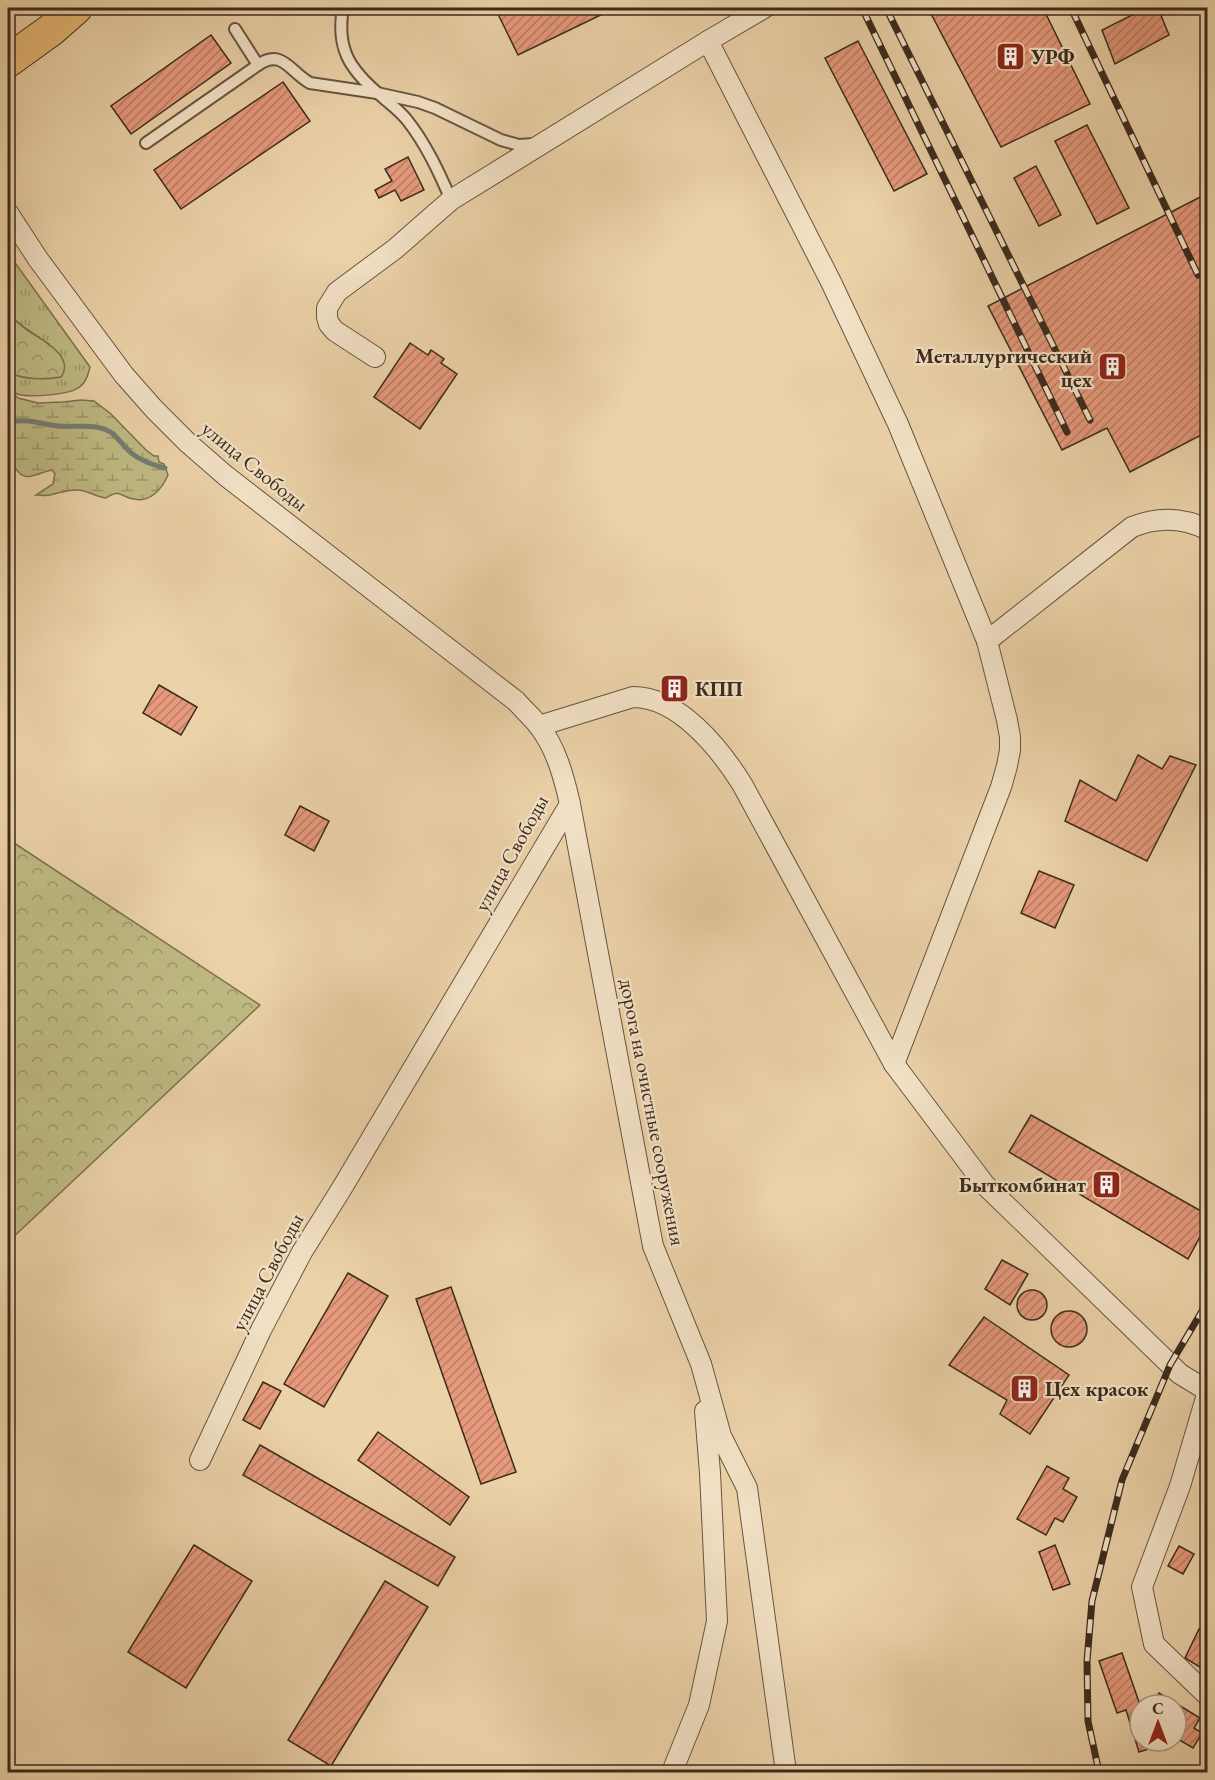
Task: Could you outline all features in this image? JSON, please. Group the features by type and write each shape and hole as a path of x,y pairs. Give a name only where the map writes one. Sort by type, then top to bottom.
{"main road":[{"path":"8,61 51,30 76,8"}],"street":[{"path":"375,357 335,332 329,324 327,317 330,301 337,292 395,249 451,200 764,8"},
{"path":"708,41 831,282 894,416 987,641 1007,720 1010,750 1007,766 979,845 894,1064"},
{"name":"улица Свободы","path":"8,213 38,259 124,375 154,410 188,443 226,476 516,701 539,726 558,761 570,804 302,1252 261,1330 200,1460"},
{"path":"987,641 1132,527 1168,519 1184,521 1208,530"},
{"path":"539,726 633,697 642,697 658,701 671,708 698,728 729,763 742,784 894,1064 985,1185 1180,1374 1208,1391 1180,1486 1142,1587 1154,1644 1208,1696"},
{"name":"дорога на очистные сооружения","path":"570,804 652,1246 701,1364 721,1436 747,1488 786,1773"},
{"path":"672,1773 699,1706 717,1621 710,1473 701,1364"}],"lane":[{"path":"343,8 340,30 346,56 352,68 407,119 433,160 451,200"},
{"path":"235,29 258,65"},
{"path":"146,143 266,59 273,58 288,65 301,78 310,83 410,100 435,108 501,140 519,145 540,144"}],"green space":[{"path":"8,253 90,367 85,381 78,388 59,394 34,396 19,395 8,388 8,372 15,375 49,344 8,314"},
{"path":"8,314 56,350 64,363 61,377 34,379 8,372"},
{"path":"8,388 18,398 38,403 94,401 111,414 146,450 158,456 159,462 164,464 168,475 159,490 150,497 140,500 117,493 106,498 79,490 36,495 53,484 55,474 52,470 25,476 8,460"},
{"path":"8,839 260,1005 8,1242"}],"building":[{"path":"495,8 615,8 518,55"},
{"name":"УРФ","path":"928,8 1043,8 1090,104 1001,147"},
{"path":"1146,8 1158,8 1169,35 1115,64 1102,30"},
{"path":"211,35 231,63 131,134 111,106"},
{"path":"858,41 927,174 894,191 825,58"},
{"path":"283,82 310,121 181,209 154,170"},
{"path":"1087,125 1129,208 1097,224 1055,141"},
{"path":"408,157 424,190 401,201 395,190 379,198 375,190 392,181 385,169"},
{"path":"1036,166 1061,215 1039,226 1014,178"},
{"name":"Металлургический цех","path":"1208,193 1208,448 1201,435 1130,472 1107,428 1062,450 988,306"},
{"path":"410,343 428,355 431,350 444,359 441,363 457,374 420,429 374,397"},
{"name":"КПП","path":"674,679 682,685 673,698 665,692"},
{"path":"159,685 197,707 181,735 143,713"},
{"path":"1138,755 1162,769 1170,756 1196,765 1147,861 1065,821 1080,780 1116,801"},
{"path":"300,806 329,821 314,851 285,835"},
{"path":"1039,871 1074,885 1055,928 1021,913"},
{"name":"Быткомбинат","path":"1031,1115 1208,1215 1208,1222 1188,1259 1009,1152"},
{"path":"1002,1260 1028,1274 1010,1305 985,1289"},
{"path":"348,1273 388,1296 324,1407 284,1384"},
{"path":"451,1287 516,1472 481,1484 416,1299"},
{"path":"1032,1290 1043,1294 1047,1305 1043,1316 1032,1320 1021,1316 1017,1305 1021,1294"},
{"path":"1069,1311 1081,1317 1087,1329 1081,1341 1069,1347 1057,1341 1051,1329 1057,1317"},
{"name":"Цех красок","path":"984,1317 1069,1375 1030,1434 1000,1414 1007,1400 949,1365"},
{"path":"263,1382 281,1391 260,1429 243,1420"},
{"path":"378,1432 469,1497 450,1525 358,1460"},
{"path":"260,1445 455,1557 438,1586 243,1475"},
{"path":"1047,1466 1069,1478 1063,1489 1077,1497 1063,1522 1055,1518 1046,1535 1017,1519"},
{"path":"194,1545 252,1581 186,1688 128,1652"},
{"path":"1055,1545 1070,1584 1053,1590 1039,1552"},
{"path":"1179,1546 1194,1554 1183,1574 1168,1566"},
{"path":"385,1581 428,1607 331,1766 288,1740"},
{"path":"1199,1629 1208,1634 1208,1672 1185,1658"},
{"path":"1122,1653 1136,1693 1128,1693 1128,1716 1126,1710 1117,1713 1099,1661"},
{"path":"1188,1711 1200,1718 1194,1728 1202,1733 1193,1748 1188,1745"}],"waterway":[{"path":"8,422 27,421 106,430 136,456 165,468"}],"railway":[{"path":"862,8 1067,432"},
{"path":"886,8 1090,420"},
{"path":"1071,8 1198,275"},
{"path":"1099,1772 1088,1721 1087,1661 1092,1601 1122,1480 1170,1365 1208,1301"}],"place":[{"name":"УРФ","path":"1010,56"},
{"name":"Металлургический цех","path":"1113,367"},
{"name":"КПП","path":"674,688"},
{"name":"Быткомбинат","path":"1107,1184"},
{"name":"Цех красок","path":"1024,1388"}]}
